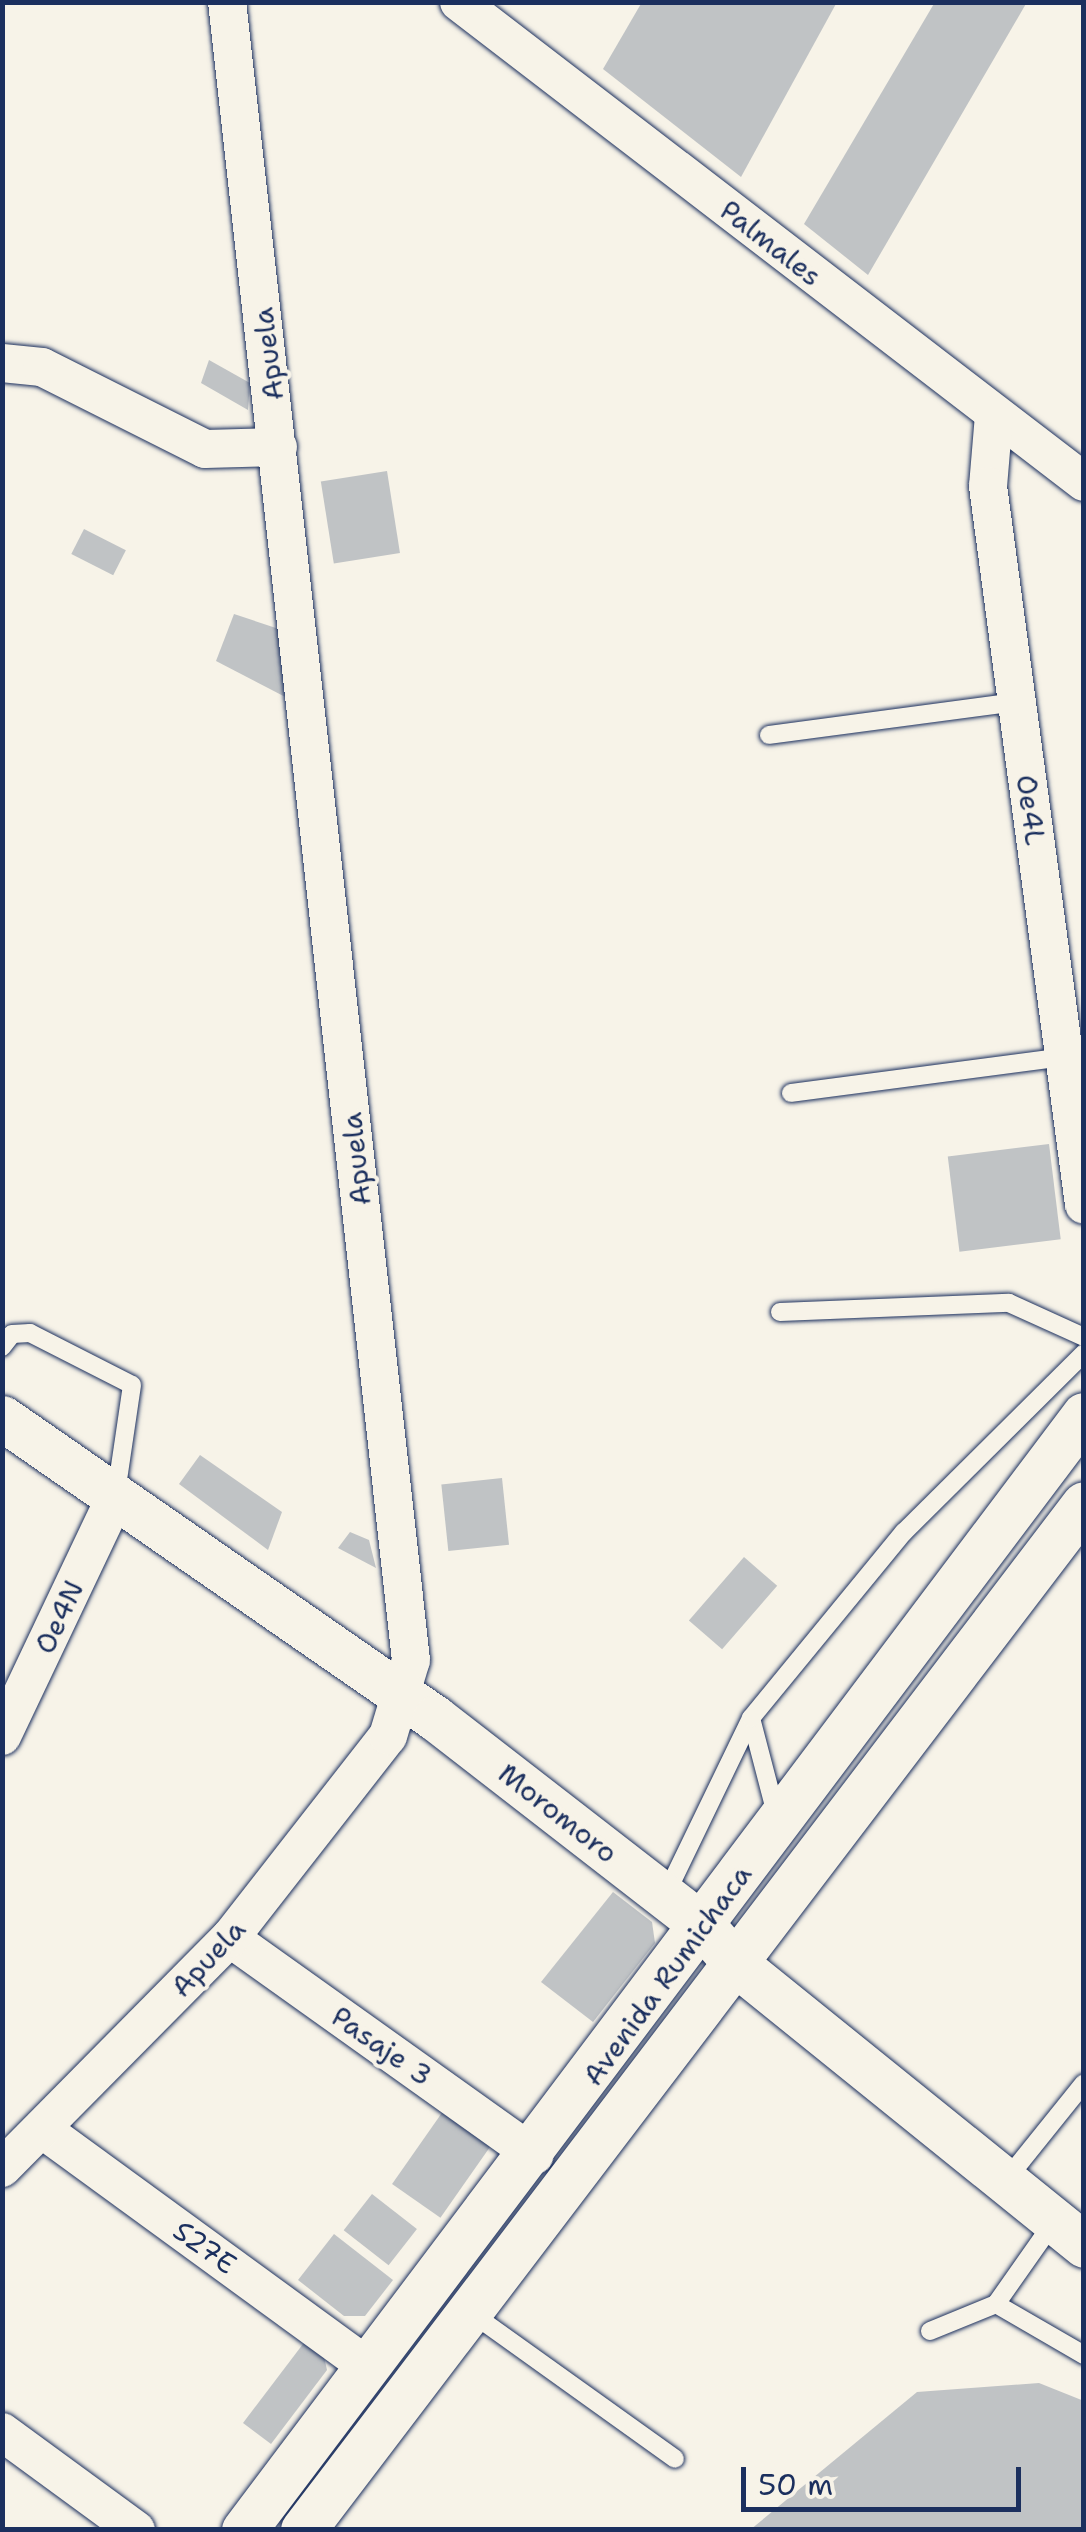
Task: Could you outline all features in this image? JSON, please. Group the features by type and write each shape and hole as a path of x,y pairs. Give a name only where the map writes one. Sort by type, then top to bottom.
{"street":[{"name":"Apuela","path":"2,2168 230,1938 388,1736 411,1660 227,2"},
{"name":"Palmales","path":"460,2 1084,482"},
{"path":"2,363 42,367 204,449 278,448"},
{"name":"Oe4L","path":"994,415 988,486 1084,1205"},
{"name":"Avenida Rumichaca","path":"244,2530 367,2366 534,2155 1084,1415"},
{"name":"Moromoro","path":"2,1418 400,1696 665,1896 703,1926 735,1963 1068,2234"},
{"name":"Oe4N","path":"2,1736 115,1498"},
{"name":"Avenida Rumichaca","path":"302,2530 1084,1504"},
{"name":"Pasaje 3","path":"230,1938 534,2155"},
{"name":"S27E","path":"42,2128 367,2366"},
{"path":"2,2432 136,2530"}],"lane":[{"path":"769,735 1017,702"},
{"path":"791,1093 1064,1057"},
{"path":"780,1312 1009,1304 1084,1337"},
{"path":"2,1346 30,1333 132,1385 115,1498"},
{"path":"665,1896 751,1718 904,1532 1084,1353"},
{"path":"751,1718 778,1824"},
{"path":"1004,2182 1084,2083"},
{"path":"930,2330 996,2304 1068,2234"},
{"path":"996,2304 1084,2355"},
{"path":"469,2311 675,2459"}],"building":[{"path":"642,2 837,2 741,177 603,69"},
{"path":"935,2 1027,2 868,275 804,224"},
{"path":"209,360 250,383 248,410 201,383"},
{"path":"387,471 400,553 334,563 321,481"},
{"path":"84,529 126,550 113,575 71,554"},
{"path":"234,614 285,631 295,702 216,661"},
{"path":"1049,1144 1061,1239 959,1252 948,1156"},
{"path":"200,1455 282,1512 268,1550 179,1484"},
{"path":"502,1478 509,1545 448,1551 441,1484"},
{"path":"350,1532 369,1540 376,1568 338,1548"},
{"path":"744,1557 777,1586 722,1649 689,1620"},
{"path":"613,1892 652,1922 655,1943 593,2022 541,1982"},
{"path":"446,2107 494,2141 440,2218 392,2184"},
{"path":"372,2194 417,2229 389,2265 344,2230"},
{"path":"334,2234 393,2280 365,2316 344,2316 298,2280"},
{"path":"306,2340 323,2352 327,2370 271,2444 243,2423"},
{"path":"1039,2383 1084,2401 1084,2530 750,2530 917,2392"}]}
